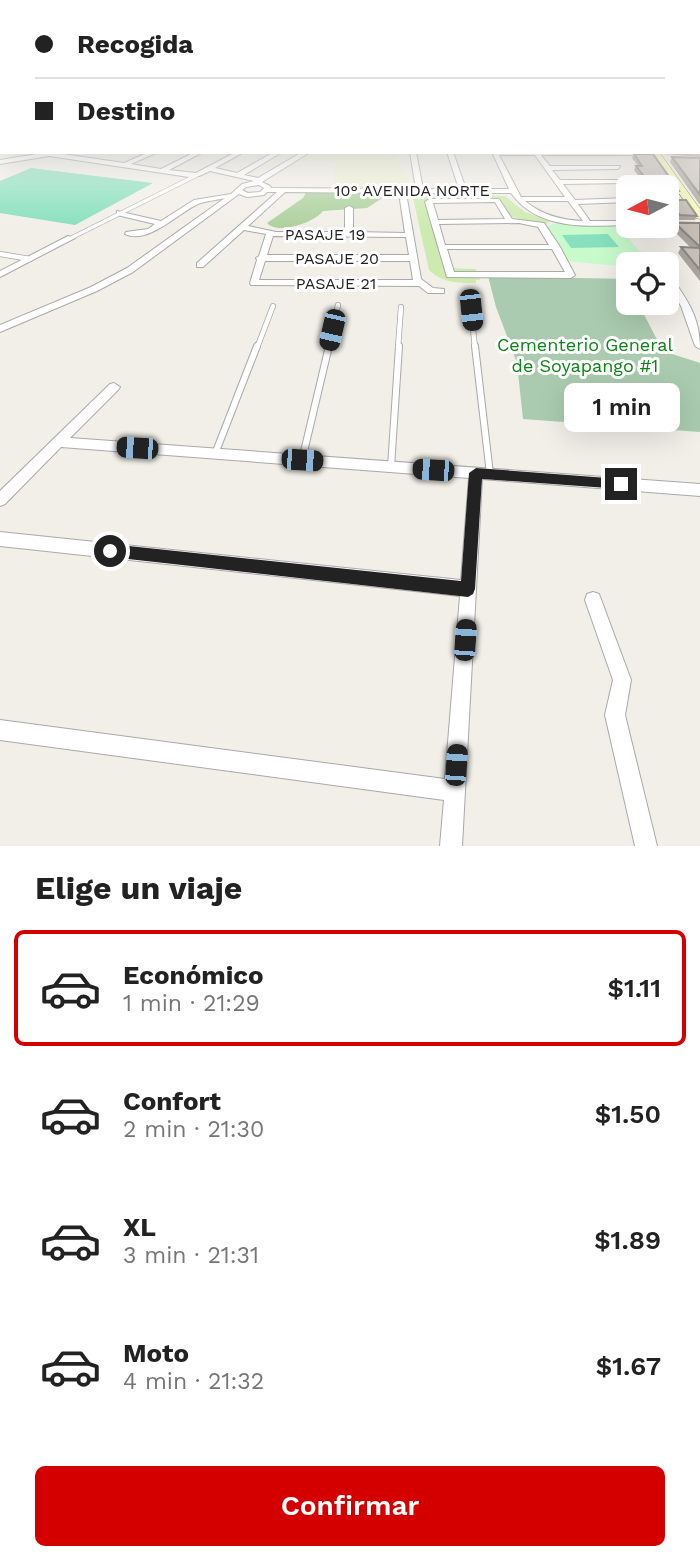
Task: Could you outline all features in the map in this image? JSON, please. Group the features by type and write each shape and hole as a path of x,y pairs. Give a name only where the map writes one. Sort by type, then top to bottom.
{"main road":[{"path":"659,155 700,216"}],"street":[{"path":"0,162 49,154 197,175 237,154"},
{"path":"124,165 150,154"},
{"path":"161,171 196,154"},
{"path":"239,175 276,154"},
{"path":"0,330 94,289 130,270 236,193 241,186 257,181 304,154"},
{"path":"413,154 421,190"},
{"path":"451,154 463,191"},
{"path":"496,154 514,191"},
{"path":"538,154 587,222"},
{"path":"611,154 622,175"},
{"path":"548,168 618,167"},
{"path":"210,169 257,181 268,190"},
{"path":"559,182 616,184"},
{"name":"10° AVENIDA NORTE","path":"236,193 252,196 268,190 514,191 520,200 537,212 557,220 616,223"},
{"path":"200,265 284,190"},
{"path":"402,190 419,283"},
{"path":"129,234 158,228 197,202 236,193"},
{"path":"435,222 514,221 541,225 571,275 450,275 429,202 497,200 514,221"},
{"path":"520,200 616,200"},
{"path":"679,200 689,200"},
{"path":"349,208 349,234"},
{"path":"514,221 537,212"},
{"path":"120,213 159,223"},
{"path":"679,224 700,225"},
{"name":"PASAJE 19","path":"242,228 270,233 409,234"},
{"path":"260,258 270,233"},
{"path":"0,274 71,238"},
{"path":"442,247 556,247"},
{"name":"PASAJE 20","path":"260,258 413,258"},
{"name":"PASAJE 21","path":"260,258 254,283 419,283 430,291 441,291"},
{"path":"679,295 686,306 700,346"},
{"path":"0,500 114,387"},
{"path":"59,442 700,490"},
{"path":"451,846 468,589 483,474"},
{"path":"0,539 468,589"},
{"path":"593,600 622,680 615,715 646,846"},
{"path":"0,730 454,790"}],"lane":[{"path":"71,238 197,175"},
{"path":"0,254 30,259"},
{"path":"215,454 273,306"},
{"path":"302,460 338,306"},
{"path":"391,467 401,307"},
{"path":"471,310 483,474"}],"green space":[{"path":"395,154 401,169 410,179 402,190 333,190 335,161 295,161 316,155"},
{"path":"31,168 153,183 75,225 0,213 0,181"},
{"path":"307,191 392,192 367,208 323,211 312,220 287,228 267,223 303,198"},
{"path":"416,194 505,196 525,212 551,221 544,225 505,215 499,204 491,201 432,202 450,268 476,269 480,280 476,280 476,283 451,281 439,278 429,270 413,198"},
{"path":"560,222 616,225 616,238 628,238 639,251 649,252 616,252 616,266 567,261 546,227"},
{"path":"608,234 619,247 571,248 562,235"},
{"name":"Cementerio General de Soyapango #1","path":"488,276 616,279 616,315 644,315 663,351 700,363 700,432 523,419 517,363 496,307"}],"building":[{"path":"634,154 653,154 668,175 643,175 636,166 642,166"},
{"path":"672,157 700,158 700,195"},
{"path":"679,200 686,200 697,216 680,215"},
{"path":"679,223 700,223 700,247 679,227"},
{"path":"681,247 700,248 700,270"}],"route":[{"path":"110,551 468,589 476,473 621,484"}]}
